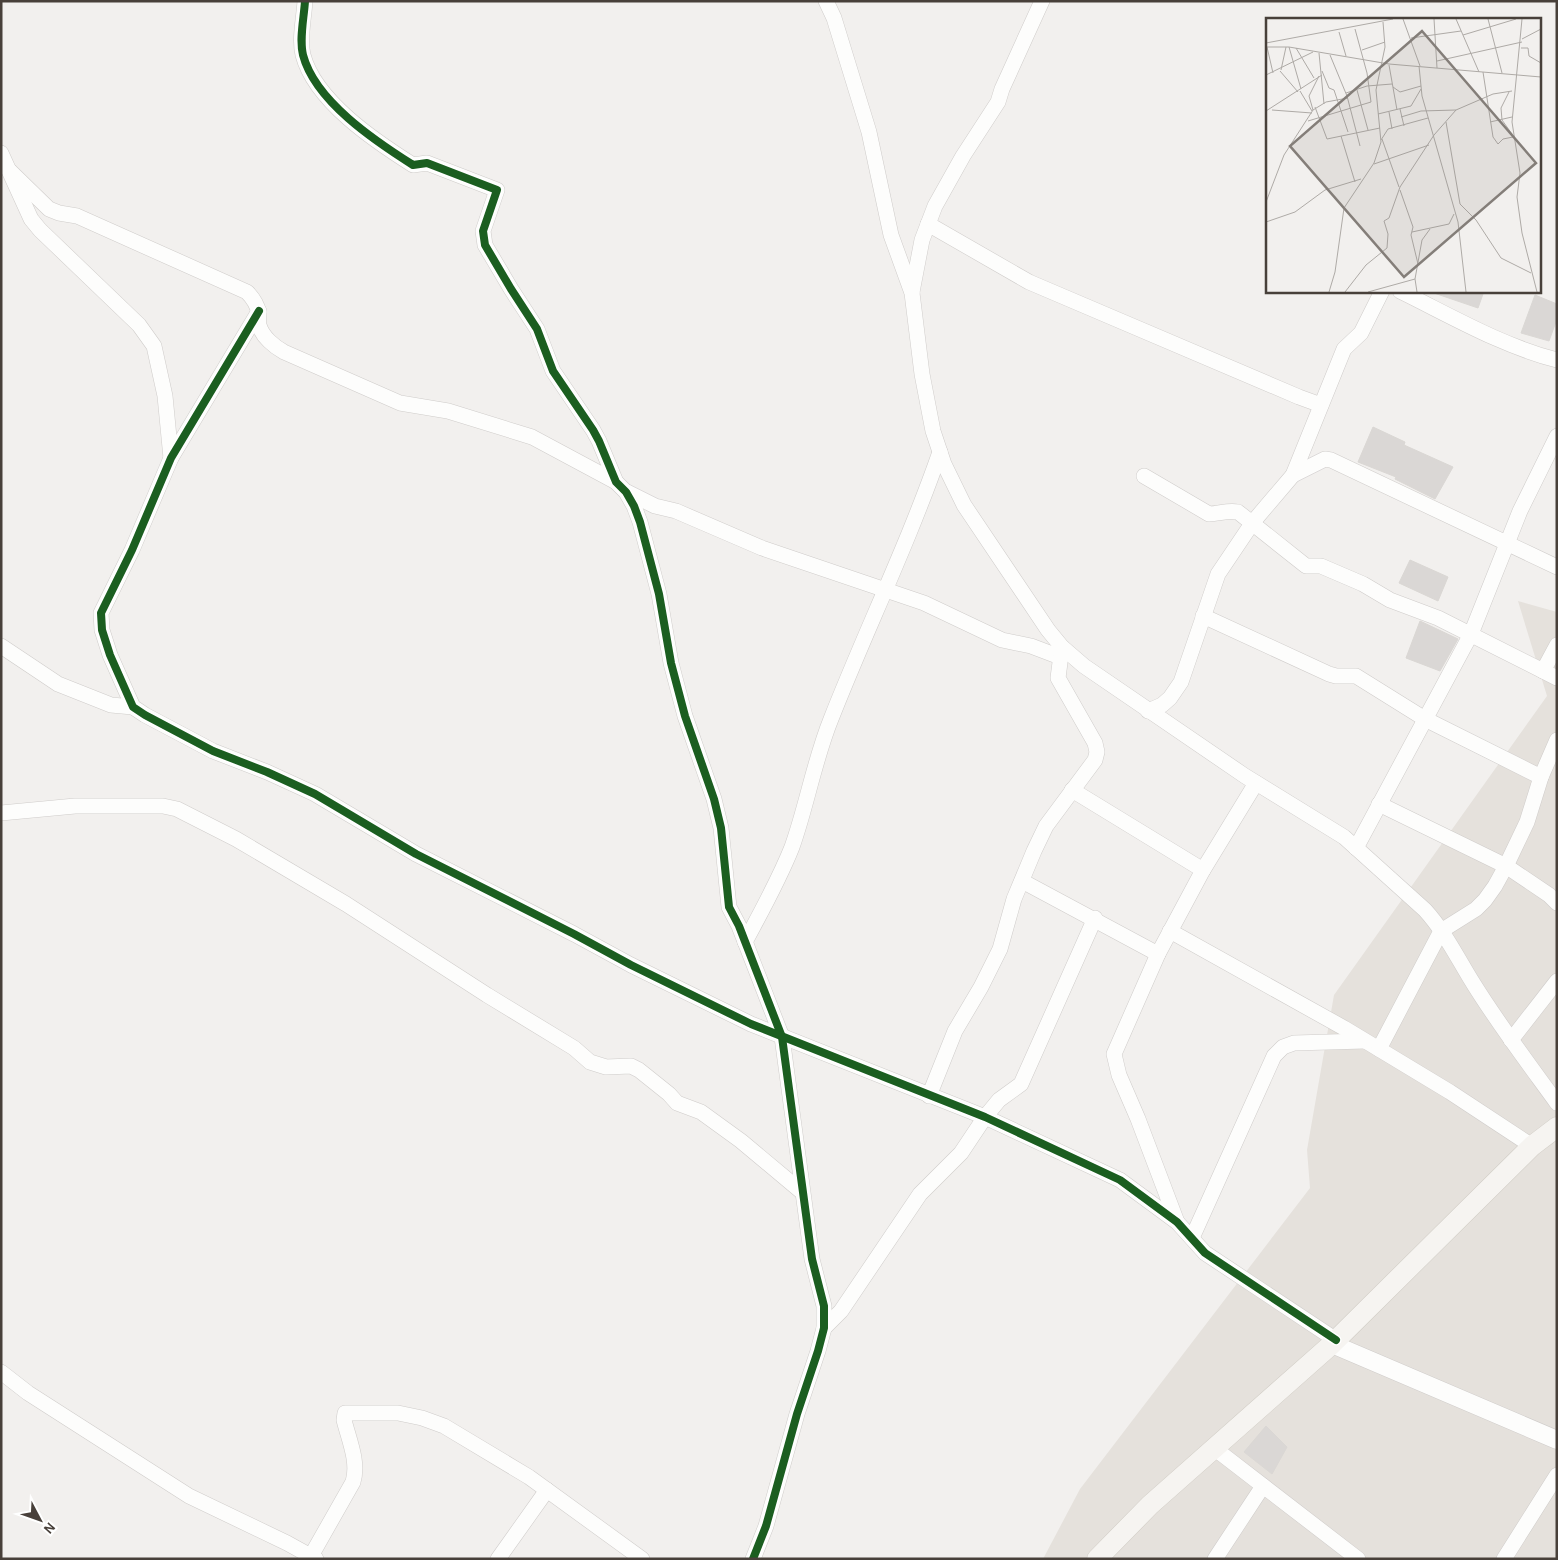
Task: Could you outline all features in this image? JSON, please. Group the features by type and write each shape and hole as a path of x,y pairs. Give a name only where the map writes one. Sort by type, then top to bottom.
{"main road":[{"path":"1096,1559 1150,1504 1334,1342 1532,1146 1557,1127"}],"street":[{"path":"304,1 303,54 315,79 340,110 365,133 413,165 427,163 498,190 483,231 485,244 537,329 552,371 599,441 621,487 634,506 640,522 659,594 674,672 685,716 719,818 724,841 729,907 745,942 782,1037 812,1259 824,1306 824,1328 818,1351 797,1414 766,1526 753,1559"},
{"path":"826,1 834,18 869,132 891,236 912,294 922,374 933,430 944,464 964,505 1061,652 1058,678 1095,743 1097,752 1095,760 1046,826 1014,899 1000,949 981,987 955,1031 929,1096"},
{"path":"912,294 922,240 935,206 963,156 998,102 1002,89 1042,1"},
{"path":"1,153 32,219 40,230 138,325 154,346 165,396 171,458"},
{"path":"10,171 54,212 77,216 247,292 255,300 259,311 259,326 276,348 284,352 400,403 448,411 525,434 655,506 676,511 762,548 924,603 1002,640 1061,652 1256,783 1344,837 1425,910 1441,931 1511,1040 1557,1103"},
{"path":"928,224 1029,282 1322,405"},
{"path":"1148,711 1162,705 1170,698 1181,682 1218,574 1252,522 1293,475 1344,349 1361,333 1382,292"},
{"path":"1402,292 1498,339 1535,354 1557,360"},
{"path":"259,311 171,458 132,550 101,613 102,630 110,655 134,706 145,715 213,751 267,772 315,794 416,854 631,965 751,1024 985,1117 1120,1180 1176,1222 1205,1253 1334,1342 1557,1440"},
{"path":"1356,848 1471,634 1520,511 1557,436"},
{"path":"745,942 778,881 792,847 830,720 921,508 940,452"},
{"path":"1293,475 1325,459 1331,460 1557,567"},
{"path":"1144,476 1209,514 1230,511 1238,512 1306,566 1321,566 1363,584 1390,600 1438,618 1550,674 1557,646"},
{"path":"1203,616 1328,674 1356,676 1425,719 1541,777"},
{"path":"1,646 58,684 111,705 134,706"},
{"path":"1379,1049 1441,931 1476,909 1486,900 1506,866 1526,822 1541,777 1557,740"},
{"path":"1176,1222 1138,1119 1119,1075 1114,1054 1170,931 1203,870 1256,783"},
{"path":"1072,790 1203,870"},
{"path":"1379,804 1506,866 1557,903"},
{"path":"1,813 75,806 163,806 177,809 236,839 346,904 479,990 574,1048 590,1062 606,1067 630,1066 639,1070 669,1094 677,1103 701,1112 741,1140 802,1192"},
{"path":"1022,881 1095,918 1158,954"},
{"path":"824,1328 841,1311 920,1194 961,1153 985,1117 1000,1100 1021,1084 1095,918"},
{"path":"1170,931 1292,998 1379,1049 1450,1092 1532,1146"},
{"path":"1511,1040 1557,981"},
{"path":"1192,1238 1274,1056 1283,1047 1294,1043 1364,1041"},
{"path":"1,1372 28,1393 189,1496 313,1557 354,1482 356,1474 356,1466 344,1420 345,1413 398,1412 422,1418 460,1435 529,1477 642,1559"},
{"path":"1214,1448 1358,1559"},
{"path":"1504,1559 1557,1475"},
{"path":"1214,1559 1263,1486"},
{"path":"498,1559 547,1490"}],"shaded area":[{"path":"1518,601 1557,612 1557,1559 1043,1559 1080,1489 1310,1188 1307,1150 1334,995 1547,696"}],"building":[{"path":"1434,292 1484,292 1478,308"},
{"path":"1535,295 1557,304 1557,319 1549,341 1521,333"},
{"path":"1373,427 1405,442 1404,445 1453,467 1435,499 1395,479 1396,477 1358,462"},
{"path":"1410,560 1448,577 1438,601 1399,583"},
{"path":"1420,621 1458,639 1440,671 1406,658"},
{"path":"1266,1426 1287,1447 1272,1474 1244,1452"}],"cycle path":[{"path":"305,1 302,35 303,55 310,72 333,104 365,132 413,165 427,163 497,190 483,231 485,245 537,329 553,371 593,430 616,482 626,492 640,522 659,594 671,663 685,716 714,799 721,828 729,907 739,926 782,1037 812,1259 824,1306 824,1328 818,1351 797,1414 766,1526 753,1559"},
{"path":"259,311 171,458 132,550 101,613 102,630 110,655 133,707 213,751 267,772 315,794 416,854 631,965 751,1024 985,1117 1120,1180 1177,1222 1205,1253 1336,1340"}]}
